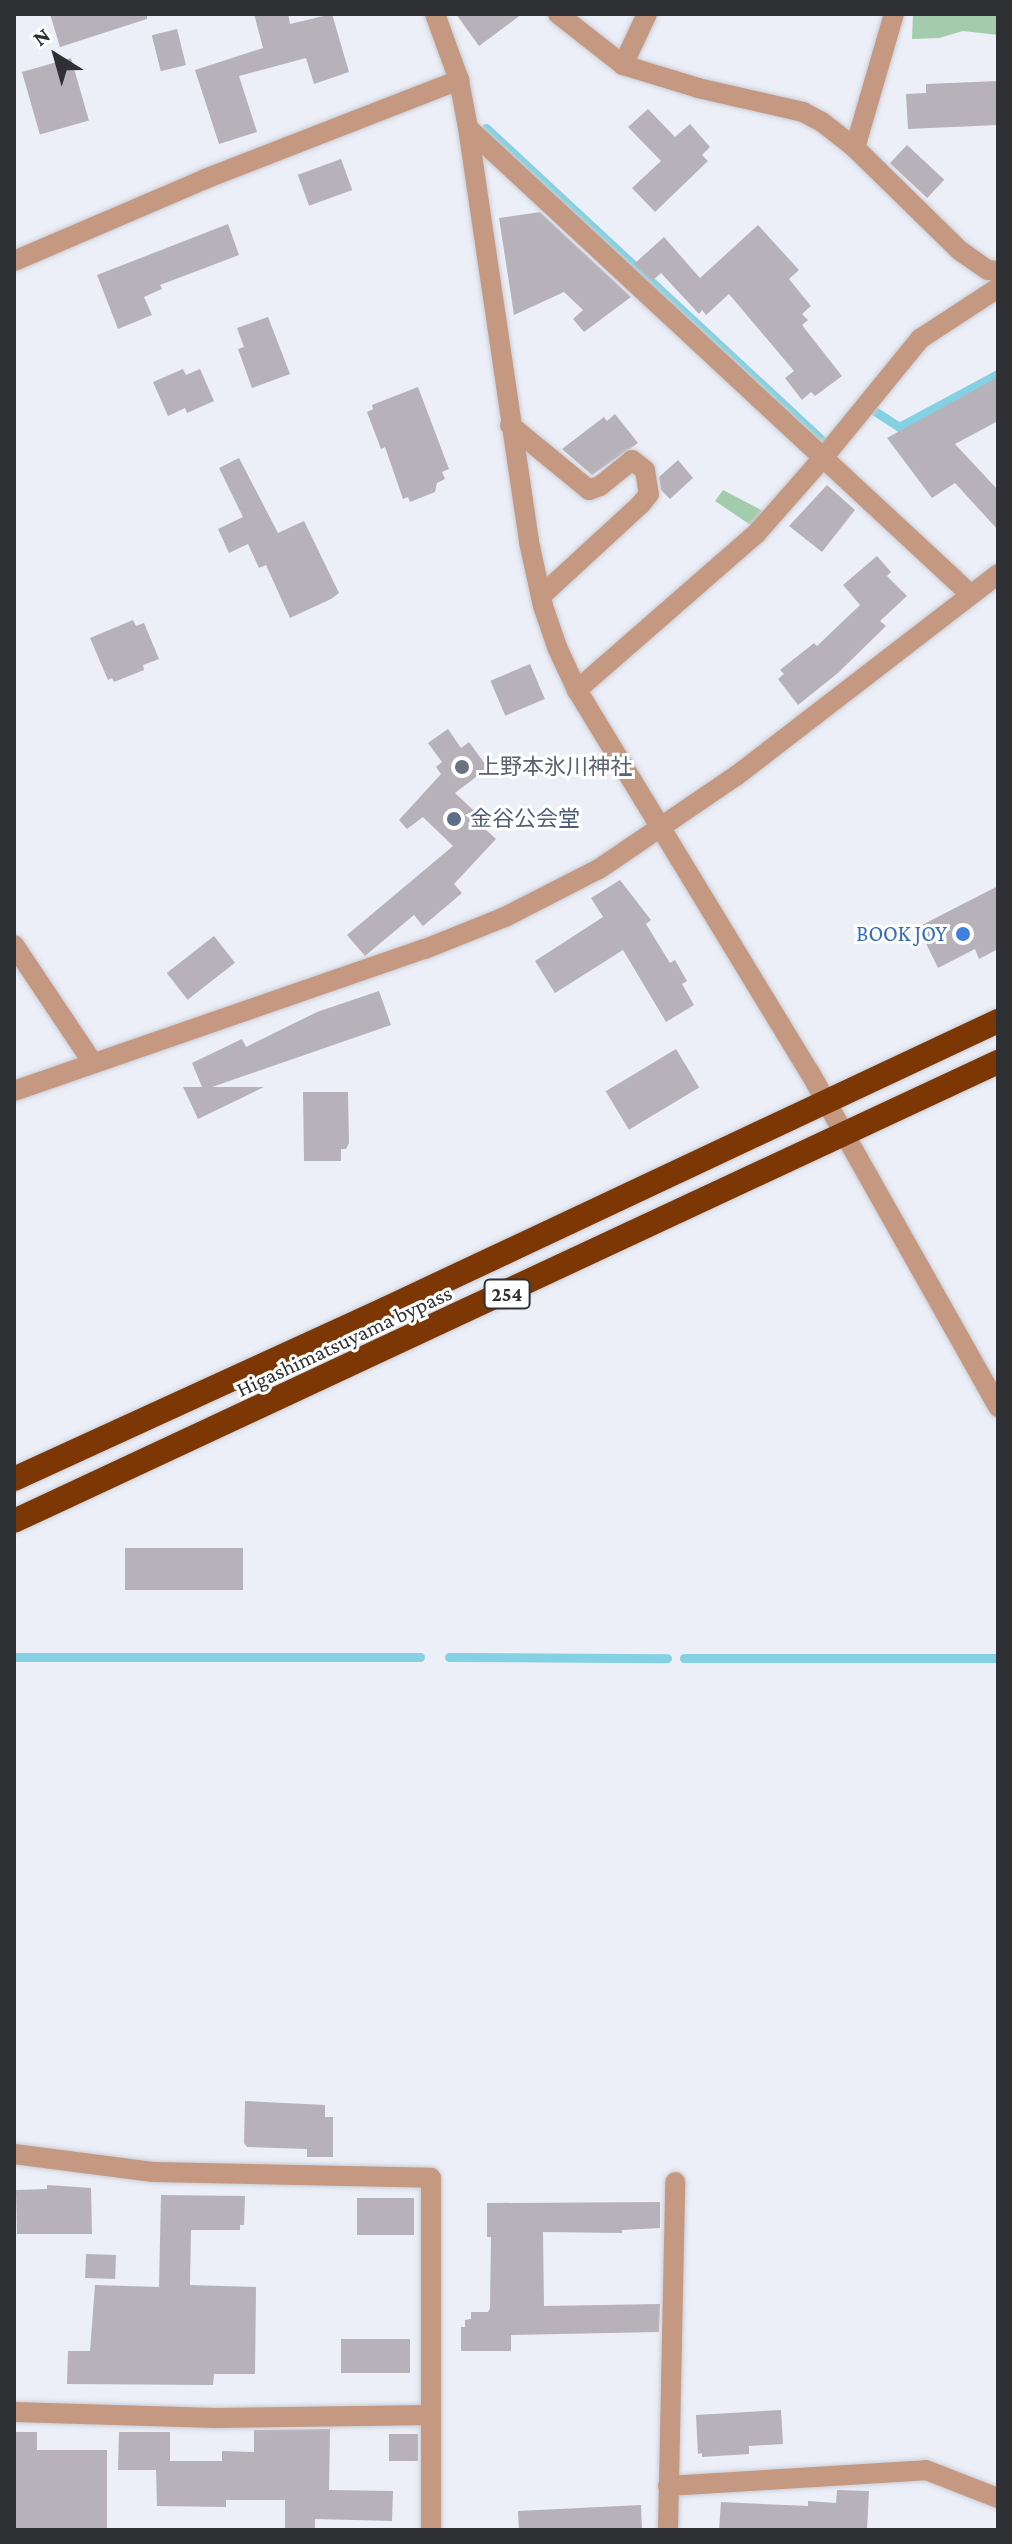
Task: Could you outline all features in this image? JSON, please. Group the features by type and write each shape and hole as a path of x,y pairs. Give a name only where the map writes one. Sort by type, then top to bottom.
{"highway":[{"name":"Higashimatsuyama bypass","path":"14,1479 998,1021"},
{"name":"Higashimatsuyama bypass","path":"14,1521 998,1062"}],"street":[{"path":"435,14 459,80 468,128 510,425 541,596 577,690 826,1101 998,1407"},
{"path":"558,14 584,38 623,65 698,88 803,112 855,148 959,250 988,270 998,271"},
{"path":"623,65 647,14"},
{"path":"855,148 894,14"},
{"path":"14,261 205,179 459,80"},
{"path":"468,128 970,594"},
{"path":"577,690 756,534 920,339 998,288"},
{"path":"510,425 589,490 600,486 632,460 645,470 649,494 641,504 541,596"},
{"path":"14,1091 351,976 505,917 599,869 662,829 794,733 998,574"},
{"path":"14,945 93,1063"},
{"path":"14,2154 153,2172 431,2178 431,2530"},
{"path":"668,2530 675,2182"},
{"path":"14,2412 216,2418 431,2415"},
{"path":"668,2486 926,2470 998,2498"}],"green space":[{"path":"913,14 998,14 998,35 963,31 939,38 912,39"},
{"path":"723,490 767,513 755,528 715,501"}],"building":[{"path":"50,14 147,14 147,19 60,47"},
{"path":"254,14 288,14 290,24 332,14 349,72 314,84 306,58 239,76 257,132 219,144 195,70 263,48"},
{"path":"456,14 522,14 479,46"},
{"path":"177,29 186,65 161,71 152,35"},
{"path":"71,58 89,120 40,135 22,72"},
{"path":"998,81 998,125 908,129 906,94 926,93 926,84"},
{"path":"648,109 675,137 690,124 710,147 702,155 708,161 655,212 632,188 661,161 628,127"},
{"path":"907,145 944,180 927,198 890,163"},
{"path":"341,159 352,190 309,206 298,175"},
{"path":"540,212 631,297 584,332 573,319 583,310 564,292 514,315 499,218"},
{"path":"228,224 239,255 160,285 162,289 144,297 152,315 118,329 97,275"},
{"path":"758,225 799,270 789,279 811,306 802,314 808,320 802,325 842,376 815,396 811,392 802,400 785,378 794,371 729,294 706,315 702,310 699,314 661,273 652,281 634,264 664,237 700,278"},
{"path":"268,317 290,374 252,388 238,349 244,347 237,328"},
{"path":"183,369 186,375 200,369 214,401 187,413 185,408 168,416 153,382"},
{"path":"998,377 998,421 955,444 998,490 998,530 955,483 932,498 887,438"},
{"path":"418,387 449,469 442,472 445,479 437,483 435,492 410,502 408,497 403,499 385,447 381,449 367,412 373,409 372,405"},
{"path":"615,414 638,443 592,475 562,449 604,417 607,421"},
{"path":"239,458 278,533 304,521 339,593 331,599 290,618 266,565 259,568 248,544 229,553 218,529 243,517 219,468"},
{"path":"678,460 693,478 670,499 661,490 659,477"},
{"path":"827,485 855,510 822,552 789,526"},
{"path":"877,556 891,572 887,576 907,596 880,621 886,626 838,673 798,705 778,679 784,674 780,670 814,643 817,646 860,605 843,585"},
{"path":"133,620 136,626 144,623 159,659 143,665 144,670 114,682 112,678 108,680 90,638"},
{"path":"530,664 545,699 505,716 490,681"},
{"path":"448,729 461,748 469,742 488,768 455,793 488,824 484,828 496,839 454,884 462,893 423,926 414,915 365,956 347,935 453,846 423,817 407,829 399,820 441,774 436,767 442,762 428,743"},
{"path":"620,880 651,920 646,924 670,963 675,960 687,981 682,984 694,1005 666,1022 623,950 555,993 535,961 603,917 591,898"},
{"path":"998,886 998,949 979,959 975,949 938,968 918,927"},
{"path":"214,936 235,963 188,1000 167,973"},
{"path":"379,991 391,1025 212,1087 264,1087 198,1119 183,1087 202,1087 192,1063 242,1039 246,1047 317,1012"},
{"path":"676,1049 699,1088 629,1130 606,1091"},
{"path":"303,1092 348,1092 349,1143 346,1149 341,1149 341,1161 304,1161"},
{"path":"125,1548 243,1548 243,1590 125,1590"},
{"path":"245,2101 325,2105 325,2117 333,2117 333,2157 307,2157 307,2149 247,2147 244,2143"},
{"path":"47,2185 91,2188 92,2234 17,2234 16,2190 47,2189"},
{"path":"161,2195 245,2196 244,2225 240,2225 240,2230 191,2230 190,2285 256,2287 255,2374 214,2374 213,2385 67,2384 68,2351 90,2351 95,2285 159,2287"},
{"path":"357,2198 414,2198 414,2235 357,2235"},
{"path":"660,2202 660,2228 622,2230 622,2233 543,2232 544,2306 660,2304 659,2332 511,2335 511,2351 461,2351 461,2327 465,2327 465,2320 471,2319 471,2312 488,2312 490,2308 491,2237 487,2237 487,2203"},
{"path":"86,2254 116,2255 115,2279 85,2278"},
{"path":"341,2339 410,2339 410,2373 341,2373"},
{"path":"781,2410 783,2444 749,2446 749,2454 702,2457 702,2453 698,2454 696,2415"},
{"path":"330,2429 329,2490 393,2491 392,2521 315,2519 315,2529 285,2530 285,2500 226,2500 226,2507 157,2506 156,2470 118,2470 119,2432 170,2432 170,2461 222,2461 222,2451 254,2452 254,2430"},
{"path":"14,2432 37,2432 37,2450 107,2450 107,2530 14,2530"},
{"path":"389,2434 418,2434 418,2461 389,2461"},
{"path":"837,2490 869,2491 867,2530 719,2530 721,2502 808,2506 808,2501 836,2503"},
{"path":"641,2505 642,2530 519,2530 518,2511"}],"waterway":[{"path":"486,128 827,445 831,440"},
{"path":"867,406 899,427 998,374"},
{"path":"14,1657 420,1657"},
{"path":"449,1657 667,1658"},
{"path":"684,1658 998,1658"}],"place":[{"name":"上野本氷川神社","path":"462,767"},
{"name":"金谷公会堂","path":"454,819"},
{"name":"BOOK JOY","path":"963,934"}]}
